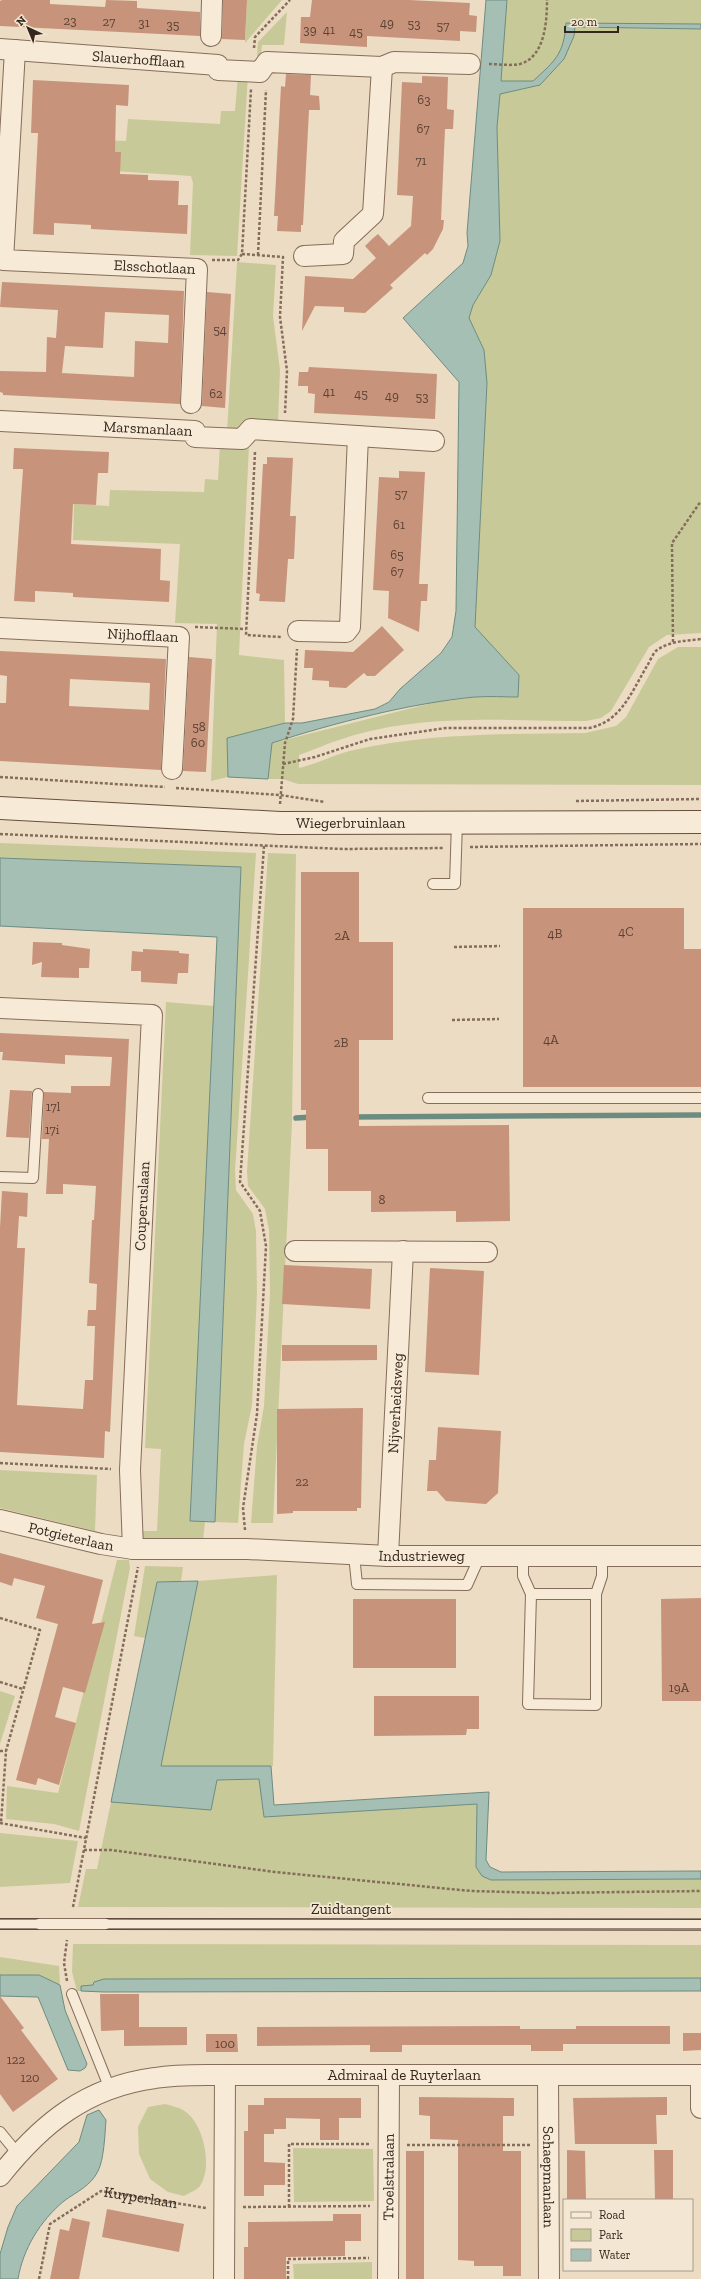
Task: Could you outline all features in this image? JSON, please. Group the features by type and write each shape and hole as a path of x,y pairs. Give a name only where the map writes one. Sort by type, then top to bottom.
{"street":[{"path":"211,36 212,0"},
{"name":"Slauerhofflaan","path":"8,49 218,64 218,70 260,67 382,67 394,62 477,64"},
{"name":"Elsschotlaan","path":"8,49 2,261 197,269 191,403"},
{"path":"304,256 343,254 344,241 373,214 382,67"},
{"name":"Marsmanlaan","path":"0,421 196,431 195,437 242,439 251,429 256,430"},
{"path":"256,430 434,440"},
{"path":"293,638 346,632 350,627 358,436"},
{"name":"Nijhofflaan","path":"0,628 179,637 172,769"},
{"name":"Wiegerbruinlaan","path":"0,808 264,822 701,822"},
{"name":"Couperuslaan","path":"0,1008 152,1015 130,1470 137,1549"},
{"path":"295,1251 487,1252"},
{"name":"Nijverheidsweg","path":"388,1556 402,1251"},
{"name":"Potgieterlaan","path":"0,1520 101,1544 137,1549"},
{"name":"Industrieweg","path":"137,1549 247,1549 388,1556 701,1556"},
{"path":"224,2279 225,2075"},
{"name":"Admiraal de Ruyterlaan","path":"0,2176 18,2154 44,2127 74,2105 132,2081 156,2077 225,2075 701,2075"},
{"name":"Troelstralaan","path":"388,2279 389,2075"},
{"name":"Schaepmanlaan","path":"548,2075 549,2279"},
{"path":"701,2075 701,2108"}],"lane":[{"path":"433,884 455,884 457,822"},
{"path":"0,1177 33,1178 38,1094"},
{"path":"428,1098 701,1098"},
{"path":"354,1555 357,1584 467,1585 480,1556"},
{"path":"523,1556 523,1576 531,1594 528,1704 596,1705 596,1594 602,1576 602,1556"},
{"path":"531,1594 596,1594"},
{"name":"Zuidtangent","path":"0,1924 701,1924"},
{"path":"72,1994 110,2089"},
{"path":"0,2132 18,2154"}],"path":[{"path":"258,255 260,67 255,37 290,0"},
{"path":"477,64 520,64 528,60 539,48 546,25 547,0"},
{"path":"197,269 198,259 238,260 242,254 260,67"},
{"path":"242,254 283,257 280,317 287,372 285,432"},
{"path":"0,777 280,795 285,743 293,719 293,638 246,635 256,430"},
{"path":"673,642 672,543 701,501"},
{"path":"179,637 179,627 246,630"},
{"path":"283,764 315,757 370,739 446,728 590,728 600,726 612,719 621,710 656,651 673,642 701,639"},
{"name":"Wiegerbruinlaan","path":"0,834 343,849 701,844"},
{"path":"247,1549 243,1508 257,1414 266,1246 260,1211 240,1182 264,846"},
{"path":"454,947 500,946"},
{"path":"452,1020 499,1019"},
{"path":"0,1463 130,1470"},
{"path":"73,1907 137,1549"},
{"path":"0,1618 40,1630 6,1751 1,1823 86,1838"},
{"path":"0,1682 23,1689"},
{"path":"0,1751 6,1751"},
{"path":"84,1850 111,1850 275,1872 471,1891 547,1893 701,1891"},
{"path":"67,1940 64,1969 72,1994"},
{"path":"289,2207 288,2144 548,2145"},
{"name":"Kuyperlaan","path":"39,2279 50,2224 101,2191 200,2208 388,2206"},
{"path":"288,2279 288,2259 388,2257"}],"green space":[{"path":"247,0 282,0 245,43"},
{"path":"507,0 701,0 701,633 667,635 649,647 611,711 601,718 586,721 463,720 402,725 331,742 299,755 299,768 354,750 411,740 439,737 585,733 616,726 626,717 658,659 678,647 701,647 701,785 298,784 283,779 268,779 272,743 436,702 477,697 518,697 519,675 475,628 487,383 484,350 469,318 473,305 491,275 500,241 497,127"},
{"path":"287,12 284,45 262,45 261,54 257,57 258,42"},
{"path":"238,74 248,74 237,256 190,255 193,183 191,176 98,170 100,140 126,141 128,119 220,124 221,111 235,111"},
{"path":"237,262 276,265 273,316 280,370 278,423 227,432"},
{"path":"220,444 249,445 239,655 284,660 285,723 227,738 228,777 211,781 217,624 175,623 180,544 73,540 74,504 109,506 110,490 204,492 205,479 218,480"},
{"path":"0,843 256,853 235,1171 236,1190 253,1214 256,1231 257,1292 252,1405 244,1444 238,1523 215,1522 241,867 0,858"},
{"path":"268,853 296,854 292,1122 273,1523 251,1523 257,1446 264,1406 270,1292 269,1230 265,1209 248,1186 247,1171"},
{"path":"166,1002 214,1006 190,1521 205,1522 203,1540 140,1540 135,1531 157,1531 161,1449 145,1448"},
{"path":"0,1470 97,1475 95,1531 0,1508"},
{"path":"117,1560 129,1560 130,1568 79,1831 54,1824 6,1819 7,1786 58,1793"},
{"path":"145,1566 183,1567 181,1581 157,1582 145,1638 134,1636"},
{"path":"277,1575 273,1766 161,1766 198,1581"},
{"path":"0,1691 15,1696 0,1744"},
{"path":"260,1779 264,1817 477,1804 476,1867 491,1880 701,1879 701,1908 78,1907 86,1869 97,1869 111,1802 211,1810 217,1780"},
{"path":"0,1833 78,1841 70,1883 0,1887"},
{"path":"73,1944 701,1945 701,1978 104,1979 93,1985 82,1986 81,1991 77,1991 72,1972"},
{"path":"0,1957 59,1966 60,1985 39,1975 0,1975"},
{"path":"165,2104 181,2109 190,2116 201,2134 204,2145 206,2168 204,2178 199,2187 184,2196 168,2192 150,2179 139,2154 138,2127 148,2107"},
{"path":"293,2148 373,2149 374,2201 294,2202"},
{"path":"372,2262 372,2279 294,2279 293,2264"}],"water":[{"path":"486,0 507,0 501,81 533,81 553,62 557,56 563,42 566,23 701,24 701,29 575,27 574,36 564,59 540,85 500,94 497,127 500,241 491,275 473,305 469,318 484,350 487,383 475,627 519,675 518,697 475,697 450,700 399,709 321,728 272,743 268,779 228,777 227,738 285,723 302,723 375,709 389,702 400,689 441,653 452,637 456,611 459,382 403,318 463,263 468,246 467,233"},
{"path":"0,858 241,867 215,1522 190,1521 217,937 0,926"},
{"path":"198,1581 161,1766 271,1766 274,1805 489,1792 486,1860 490,1867 501,1872 701,1871 701,1879 491,1880 482,1876 476,1867 477,1804 264,1817 259,1779 217,1780 211,1810 111,1802 157,1582"},
{"path":"0,1975 39,1975 60,1985 65,2010 87,2064 85,2068 80,2071 68,2070 38,1997 0,1996"},
{"path":"701,1978 701,1991 81,1991 81,1986 93,1985 94,1982 104,1979"},
{"path":"99,2110 106,2120 102,2160 98,2171 87,2185 64,2201 47,2217 28,2246 20,2268 18,2279 0,2279 0,2254 8,2227 17,2206 79,2142 87,2115"}],"building":[{"path":"50,0 50,4 105,7 106,0 137,1 137,8 200,12 200,36 0,26 0,1"},
{"path":"223,0 247,0 245,40 222,39"},
{"path":"312,0 409,0 470,3 469,15 477,16 476,32 460,31 460,41 367,36 367,47 300,43 301,17 310,17"},
{"path":"286,74 311,75 310,95 319,96 320,110 309,110 303,225 301,225 301,232 277,231 278,216 274,216 281,86 285,87"},
{"path":"422,76 448,77 447,109 454,110 453,129 445,129 441,220 444,220 443,229 433,249 427,255 425,253 390,285 393,288 365,313 344,312 344,307 315,306 302,331 305,276 353,279 376,258 365,246 371,240 378,234 389,246 411,226 413,196 397,195 402,82 422,83"},
{"path":"33,80 129,85 128,106 116,105 115,152 121,152 120,174 148,175 148,180 179,181 178,205 188,205 187,234 91,229 91,225 54,223 54,235 33,234 38,133 31,133"},
{"path":"2,282 184,291 180,404 3,395 3,393 0,392 0,371 46,372 47,337 56,338 58,310 0,307","holes":["105,312 169,315 168,343 135,341 134,377 62,373 65,346 103,348"]},
{"path":"207,292 231,294 225,408 202,406"},
{"path":"309,367 437,374 435,419 314,413 315,394 308,393 308,386 298,386 299,372 308,372"},
{"path":"14,448 109,452 108,473 98,473 96,505 73,504 71,544 161,549 160,580 170,581 169,602 73,597 73,593 35,591 35,602 14,601 23,469 13,469"},
{"path":"267,457 293,458 290,516 296,516 294,559 288,559 285,602 259,601 260,594 256,593 263,464 267,464"},
{"path":"399,471 425,472 419,584 428,584 427,601 421,601 419,632 388,618 389,591 373,590 379,477 399,478"},
{"path":"382,626 404,650 375,676 367,676 364,673 346,688 329,687 329,681 312,680 313,668 304,668 305,650 353,652"},
{"path":"0,651 166,659 161,770 0,761 0,703 6,703 7,676 0,675","holes":["70,679 150,683 149,710 69,706"]},
{"path":"189,657 212,659 206,772 183,771"},
{"path":"301,872 359,872 359,942 393,942 393,1040 359,1040 359,1126 509,1125 510,1221 456,1222 456,1211 371,1212 371,1191 328,1191 328,1149 306,1149 306,1110 301,1110"},
{"path":"523,908 684,908 684,949 701,949 701,1087 523,1087"},
{"path":"33,942 62,943 62,945 90,949 89,968 79,968 79,978 41,977 42,962 32,965"},
{"path":"143,949 179,951 179,953 189,954 188,973 178,973 177,984 141,982 141,971 131,971 132,951 143,952"},
{"path":"0,1033 129,1039 110,1432 105,1431 104,1458 0,1452 0,1228 2,1191 28,1193 27,1217 19,1216 17,1248 25,1248 17,1405 83,1409 85,1380 93,1380 95,1326 87,1326 88,1310 96,1310 97,1284 89,1283 92,1220 94,1220 96,1186 63,1184 63,1194 46,1194 49,1139 42,1139 44,1092 71,1093 71,1086 110,1086 112,1057 65,1055 65,1064 2,1060 3,1052 0,1052"},
{"path":"10,1090 32,1091 29,1138 6,1137"},
{"path":"284,1265 372,1269 370,1309 282,1304"},
{"path":"430,1268 484,1271 479,1375 425,1372"},
{"path":"282,1345 377,1345 377,1360 282,1361"},
{"path":"363,1408 361,1508 357,1508 357,1511 293,1511 293,1513 277,1514 277,1409"},
{"path":"438,1427 501,1431 498,1493 486,1504 446,1501 437,1491 427,1491 429,1460 436,1460"},
{"path":"0,1553 103,1580 92,1624 105,1622 85,1693 63,1687 55,1717 76,1723 59,1785 38,1778 36,1785 16,1780 58,1624 36,1618 45,1586 14,1578 12,1586 0,1582"},
{"path":"701,1598 701,1701 662,1701 661,1599"},
{"path":"353,1599 456,1599 456,1668 353,1668"},
{"path":"374,1696 479,1696 479,1729 467,1729 466,1735 374,1736"},
{"path":"100,1994 139,1994 139,2027 187,2027 187,2045 124,2046 124,2030 101,2031"},
{"path":"0,1996 24,2028 21,2030 58,2079 13,2112 0,2094"},
{"path":"520,2026 520,2029 576,2029 576,2026 670,2026 670,2044 563,2044 563,2051 531,2051 531,2045 402,2045 402,2052 370,2052 370,2045 257,2046 257,2027"},
{"path":"683,2033 701,2033 701,2050 683,2051"},
{"path":"206,2034 237,2034 238,2052 206,2052"},
{"path":"419,2097 514,2098 514,2116 503,2116 503,2151 521,2151 521,2276 503,2276 503,2266 474,2266 474,2261 458,2260 458,2140 430,2139 430,2116 419,2115"},
{"path":"667,2097 667,2115 656,2115 657,2144 575,2144 573,2098"},
{"path":"264,2098 361,2098 361,2118 339,2118 339,2140 320,2140 320,2119 286,2118 286,2129 274,2129 274,2134 264,2134 264,2162 285,2163 285,2185 264,2185 264,2196 244,2196 244,2131 248,2131 248,2105 264,2105"},
{"path":"567,2150 585,2151 586,2199 567,2199"},
{"path":"654,2150 673,2150 673,2199 655,2199"},
{"path":"406,2151 424,2151 424,2279 406,2279"},
{"path":"107,2209 184,2224 179,2252 102,2237"},
{"path":"333,2214 361,2214 361,2241 345,2241 345,2256 286,2257 286,2279 244,2279 244,2247 248,2247 248,2222 333,2221"},
{"path":"72,2218 90,2222 79,2279 50,2279 60,2229 69,2231"}],"waterway":[{"path":"351,1117 701,1115"},
{"path":"296,1118 313,1117"}],"tram line":[{"path":"0,1919 701,1919"},
{"path":"0,1929 701,1929"}]}
